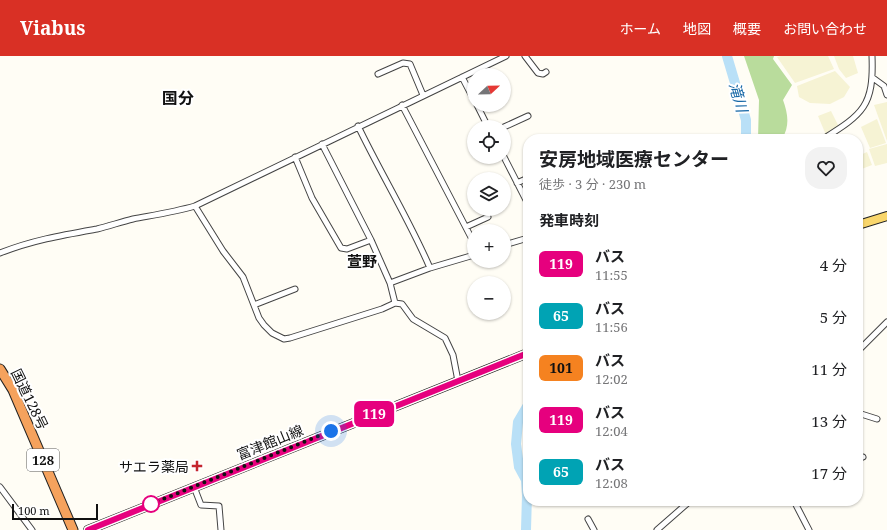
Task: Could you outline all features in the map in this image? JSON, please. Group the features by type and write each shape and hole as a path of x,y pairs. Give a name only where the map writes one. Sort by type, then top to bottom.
{"highway":[{"name":"国道128号","path":"0,369 13,390 73,530"}],"main road":[{"path":"863,223 887,216"},
{"name":"富津館山線","path":"88,530 523,355"}],"street":[{"path":"0,253 22,244 178,211 195,206 358,126 506,56"},
{"path":"525,56 538,73 542,74 546,72"},
{"path":"831,134 846,124 860,112 868,97 873,78 872,56"},
{"path":"378,74 403,63 410,64 423,95"},
{"path":"462,77 467,87"},
{"path":"873,78 884,86 887,95"},
{"path":"402,105 466,227 488,217"},
{"path":"511,124 528,116"},
{"path":"358,126 417,238 430,268"},
{"path":"322,144 371,240 390,283 395,303"},
{"path":"295,157 312,198 341,248 347,249 371,240"},
{"path":"508,164 523,194"},
{"path":"517,183 523,180"},
{"path":"195,206 223,251 243,277 259,318 272,333 284,339 290,338 382,309 395,303 402,304 413,319 445,338 453,355 458,381"},
{"path":"511,243 523,239"},
{"path":"390,283 430,268 467,257"},
{"path":"254,305 295,289"},
{"path":"863,346 887,322"},
{"path":"863,415 877,419"},
{"path":"0,487 32,530"},
{"path":"194,487 201,505 219,506 221,530"},
{"path":"657,530 684,506"},
{"path":"797,506 809,530"},
{"path":"588,519 594,530"}],"shaded area":[{"path":"828,56 834,69 795,83 777,57"},
{"path":"834,56 853,56 858,73 846,78 839,69"},
{"path":"835,71 850,87 844,97 830,104 810,103 799,97 797,86"},
{"path":"887,102 887,141 874,105"},
{"path":"831,111 839,127 826,134 818,116"},
{"path":"877,119 886,143 870,148 861,127"},
{"path":"887,144 887,163 875,166 869,149"},
{"path":"867,152 872,165 863,168 863,154"}],"green space":[{"path":"744,56 774,56 773,59 792,85 783,100 787,120 785,134 758,134 759,100"}],"waterway":[{"name":"滝川","path":"727,56 746,120 746,134"},
{"name":"滝川","path":"523,414 518,422 516,444 519,467 523,474"},
{"name":"滝川","path":"526,530 527,506"}],"bus line":[{"name":"119","path":"88,530 523,355"}],"place":[{"name":"サエラ薬局","path":"197,466"}],"district":[{"name":"国分","path":"178,98"},
{"name":"萱野","path":"362,261"}],"route":[{"path":"151,504 331,431"}]}
